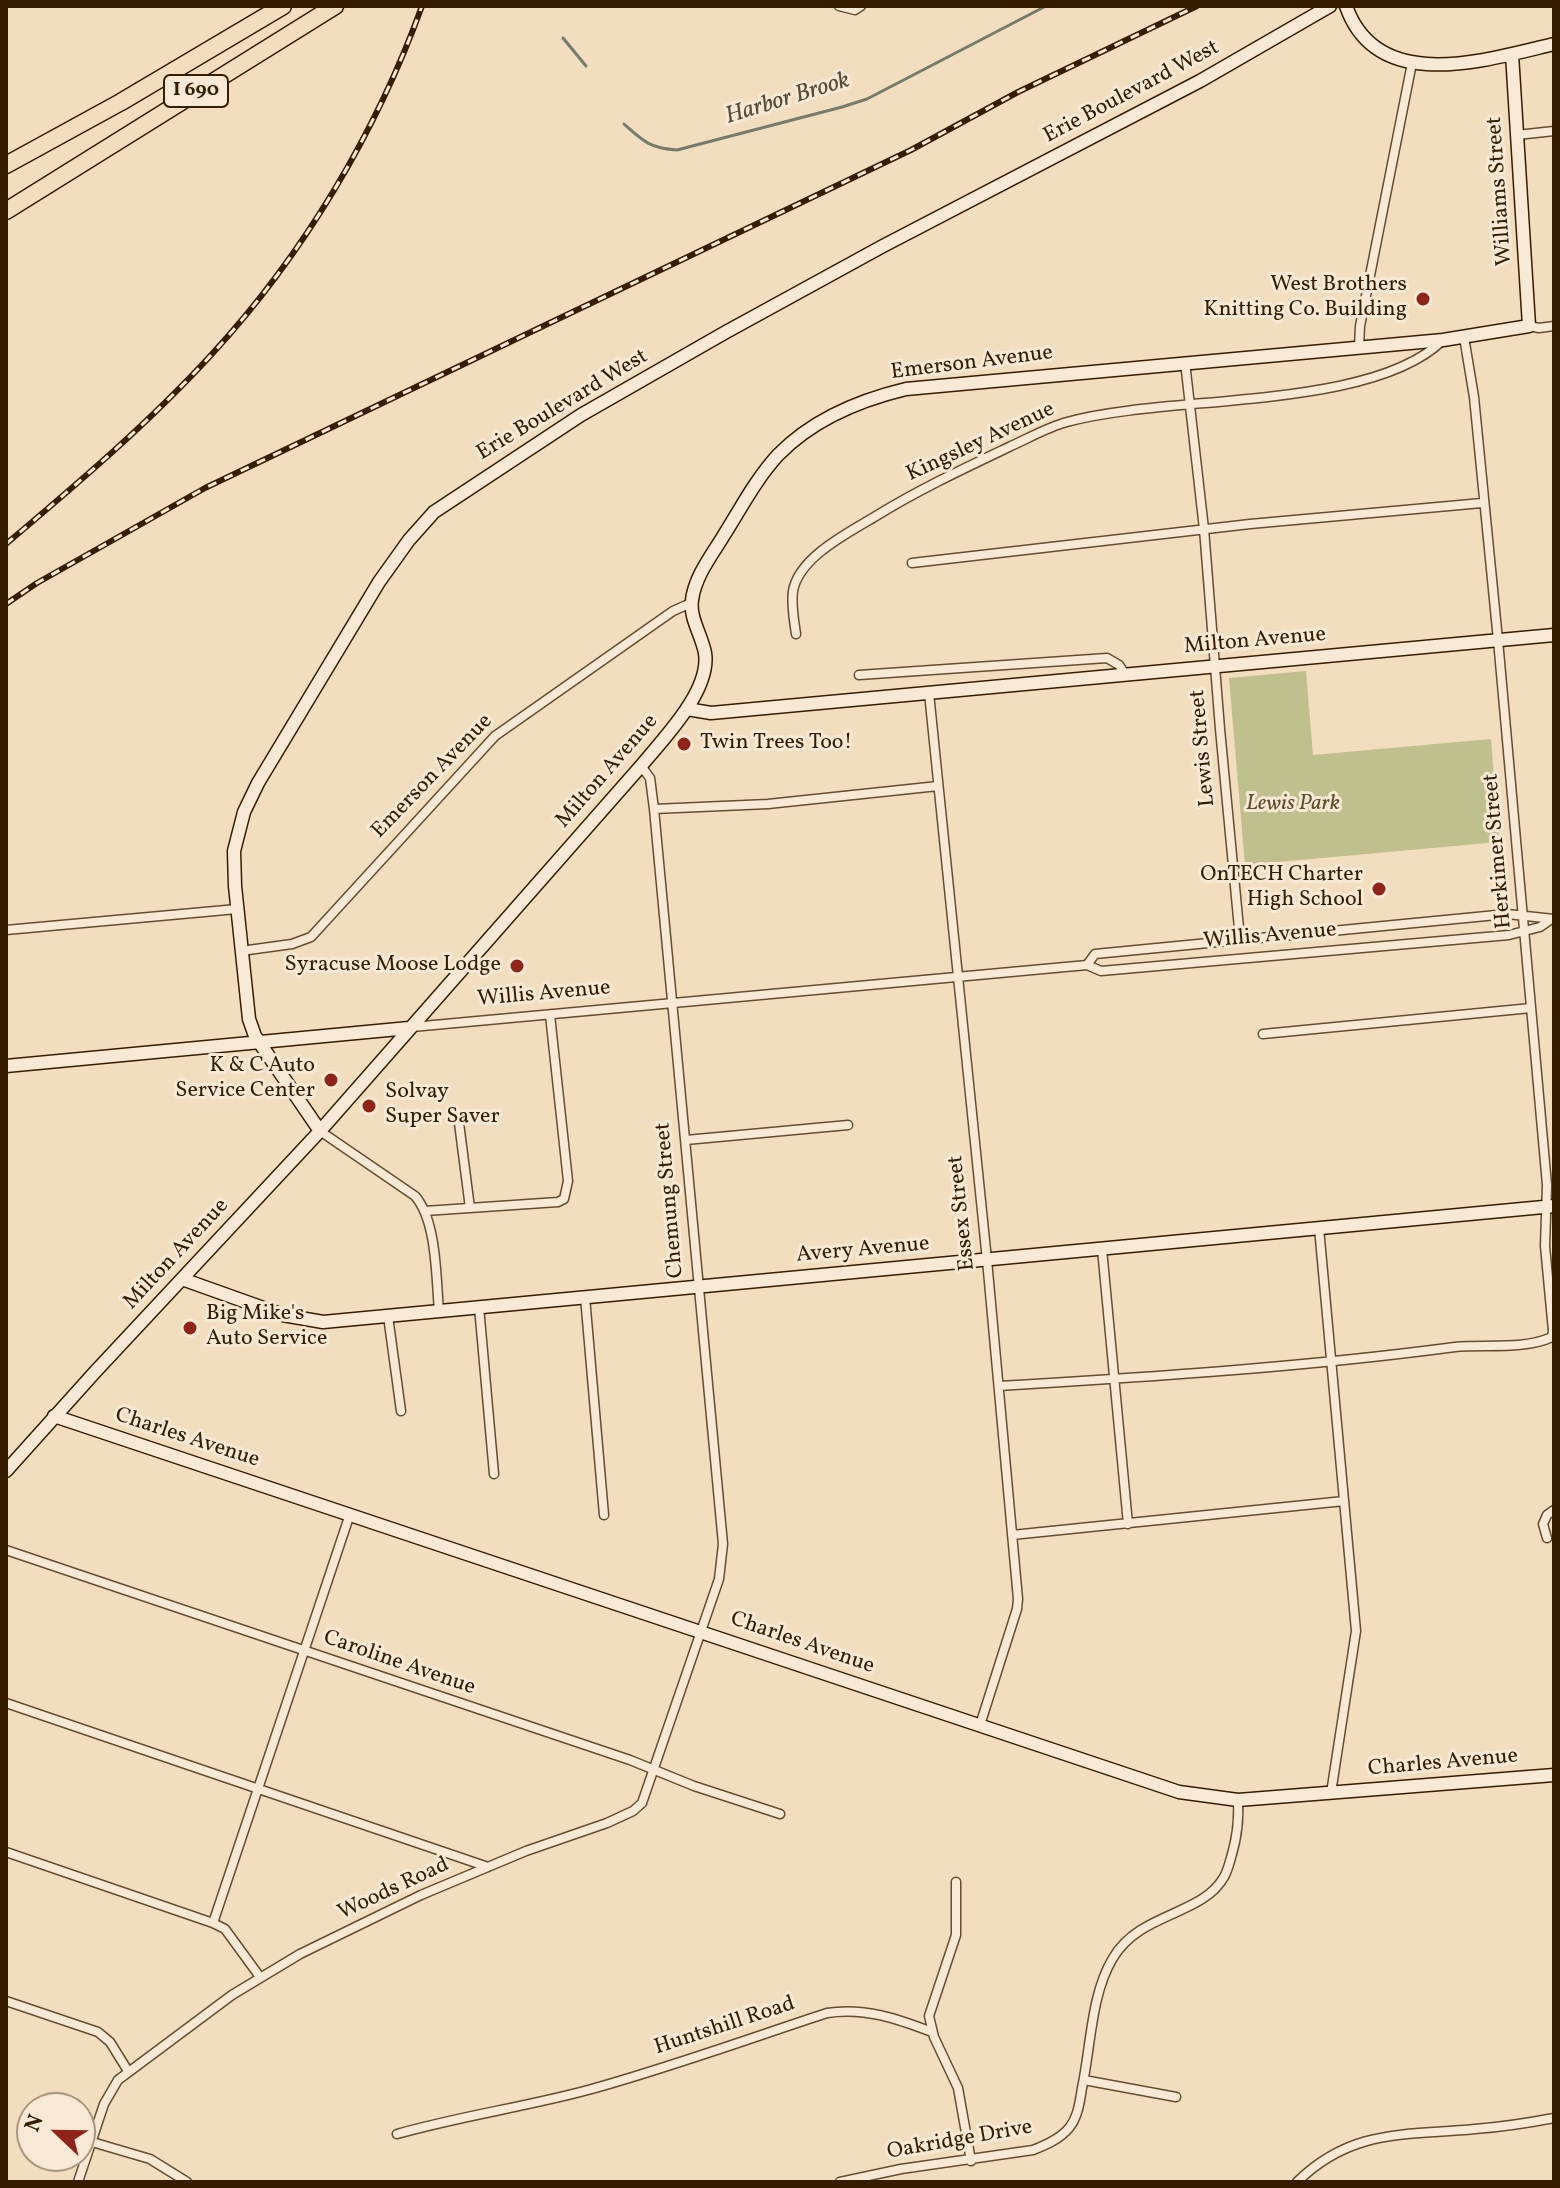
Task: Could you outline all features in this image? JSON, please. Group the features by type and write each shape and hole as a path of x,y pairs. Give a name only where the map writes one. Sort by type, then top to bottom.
{"highway":[{"name":"I 690","path":"6,165 121,102 283,6"},
{"name":"I 690","path":"6,211 335,6"},
{"path":"6,221 59,178"}],"street":[{"path":"839,6 855,10 861,6"},
{"name":"Erie Boulevard West","path":"320,1131 258,1041 249,1019 234,851 244,812 258,783 379,582 434,512 581,415 726,332 883,246 1200,81 1330,6"},
{"path":"1346,6 1359,33 1371,47 1390,58 1412,63 1432,64 1512,54 1554,44"},
{"name":"Williams Street","path":"1512,54 1529,326"},
{"path":"1359,347 1360,326 1412,63"},
{"path":"1517,135 1554,131"},
{"name":"Emerson Avenue","path":"241,951 292,944 311,937 495,736 673,611 691,603 697,581 757,481 794,441 841,411 872,397 906,389 1443,340 1529,326 1554,326"},
{"name":"Herkimer Street","path":"1330,1360 1526,1343 1549,1339 1553,1331 1545,1246 1550,1207 1474,397 1464,337"},
{"name":"Kingsley Avenue","path":"796,634 793,592 798,574 807,563 906,497 1065,422 1136,408 1301,392 1357,381 1427,356 1443,340"},
{"name":"Lewis Street","path":"1185,362 1204,529 1240,939"},
{"path":"912,563 1204,529 1482,503"},
{"path":"687,709 697,693 705,661 691,603"},
{"name":"Milton Avenue","path":"6,1471 320,1131 641,766 687,709 711,713 1554,635"},
{"path":"859,675 1107,658 1119,665 1125,674"},
{"name":"Essex Street","path":"929,693 987,1260 1017,1609 980,1725"},
{"name":"Chemung Street","path":"641,766 650,778 654,809 723,1544 721,1573 700,1631"},
{"path":"654,809 768,804 938,786"},
{"path":"6,930 237,909"},
{"name":"Willis Avenue","path":"1087,965 1095,954 1240,939 1523,915 1552,920"},
{"name":"Willis Avenue","path":"6,1066 1087,965 1101,971 1524,933 1552,920"},
{"path":"1263,1034 1531,1008"},
{"path":"425,1211 558,1202 564,1199 568,1191 550,1015"},
{"path":"459,1123 470,1208"},
{"path":"686,1140 848,1125"},
{"path":"320,1131 415,1196 425,1211 431,1235 439,1311"},
{"name":"Avery Avenue","path":"182,1279 309,1322 1550,1207"},
{"path":"1319,1228 1356,1631 1331,1793"},
{"path":"1102,1249 1128,1524"},
{"path":"585,1297 604,1515"},
{"path":"479,1307 494,1474"},
{"path":"388,1316 401,1411"},
{"path":"999,1386 1330,1360"},
{"name":"Charles Avenue","path":"54,1416 1179,1792 1238,1800 1554,1775"},
{"path":"1012,1535 1344,1501"},
{"path":"1547,1538 1543,1524 1547,1515 1554,1510"},
{"path":"213,1923 350,1514"},
{"name":"Caroline Avenue","path":"6,1550 780,1814"},
{"name":"Woods Road","path":"96,2129 104,2104 118,2080 260,1977 421,1895 633,1811 642,1803 655,1771 700,1631"},
{"path":"6,1703 488,1867"},
{"name":"Oakridge Drive","path":"840,2182 901,2169 1033,2150 1052,2142 1069,2128 1075,2117 1084,2080 1097,2005 1114,1956 1126,1940 1147,1924 1196,1902 1213,1890 1225,1876 1236,1842 1238,1800"},
{"path":"6,1852 213,1923 225,1929 260,1977"},
{"path":"956,1882 956,1935 929,2016 932,2032 958,2088 971,2161"},
{"path":"6,2001 98,2032 110,2042 128,2071"},
{"name":"Huntshill Road","path":"397,2134 590,2089 827,2013 864,2012 899,2019 932,2032"},
{"path":"1084,2080 1176,2097"},
{"path":"1297,2182 1340,2151 1365,2140 1392,2134 1474,2129 1554,2118"},
{"path":"96,2143 150,2159 187,2182"}],"green space":[{"name":"Lewis Park","path":"1306,671 1313,755 1491,739 1499,842 1245,865 1229,678"}],"waterway":[{"name":"Harbor Brook","path":"624,124 648,143 677,150 842,107 867,99 1046,6"},
{"name":"Harbor Brook","path":"563,38 586,66"}],"railway":[{"path":"6,544 138,429 212,354 277,276 359,146 383,100 422,6"},
{"path":"6,604 37,583 205,488 911,150 1018,92 1197,6"}],"place":[{"name":"West Brothers Knitting Co. Building","path":"1423,299"},
{"name":"Twin Trees Too!","path":"684,744"},
{"name":"OnTECH Charter High School","path":"1379,889"},
{"name":"Syracuse Moose Lodge","path":"517,966"},
{"name":"K & C Auto Service Center","path":"331,1080"},
{"name":"Solvay Super Saver","path":"369,1106"},
{"name":"Big Mike's Auto Service","path":"190,1328"}]}
